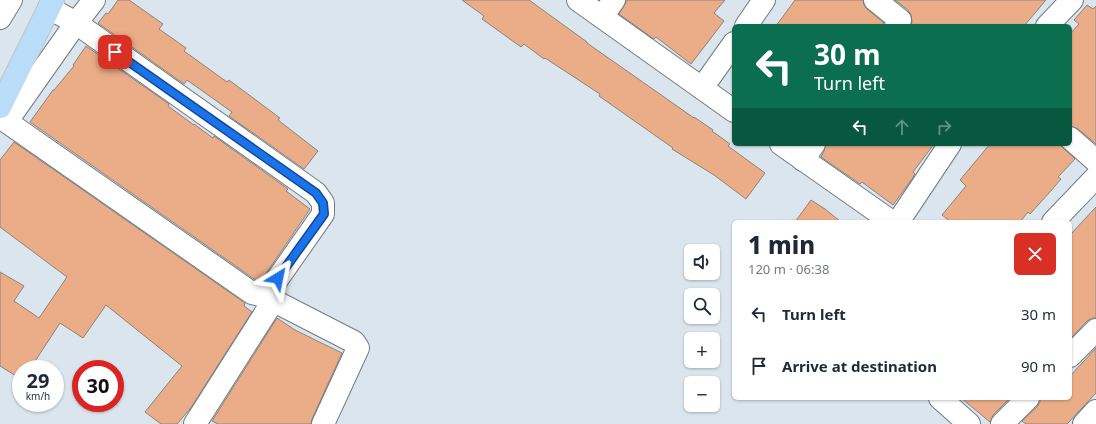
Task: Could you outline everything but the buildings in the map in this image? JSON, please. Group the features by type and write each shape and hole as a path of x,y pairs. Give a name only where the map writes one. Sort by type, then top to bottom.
{"main road":[{"path":"2,115 51,4"}],"street":[{"path":"0,18 10,0"},
{"path":"51,4 76,24 316,193 323,203 324,214 269,291 260,295 252,293 2,115 76,24 94,0"},
{"path":"578,0 732,110"},
{"path":"602,17 614,0"},
{"path":"747,24 764,0"},
{"path":"876,0 901,24"},
{"path":"1049,24 1072,0"},
{"path":"702,88 732,46"},
{"path":"1072,140 1096,161"},
{"path":"788,146 809,152 890,220"},
{"path":"899,220 949,146"},
{"path":"1054,220 1096,177"},
{"path":"195,424 268,309 273,304 280,304 354,342 358,348 323,424"},
{"path":"1072,354 1096,330"},
{"path":"942,400 970,424"},
{"path":"1002,424 1026,400"},
{"path":"1084,424 1096,412"}],"route":[{"path":"115,52 316,193 323,203 324,214 278,278"}]}
